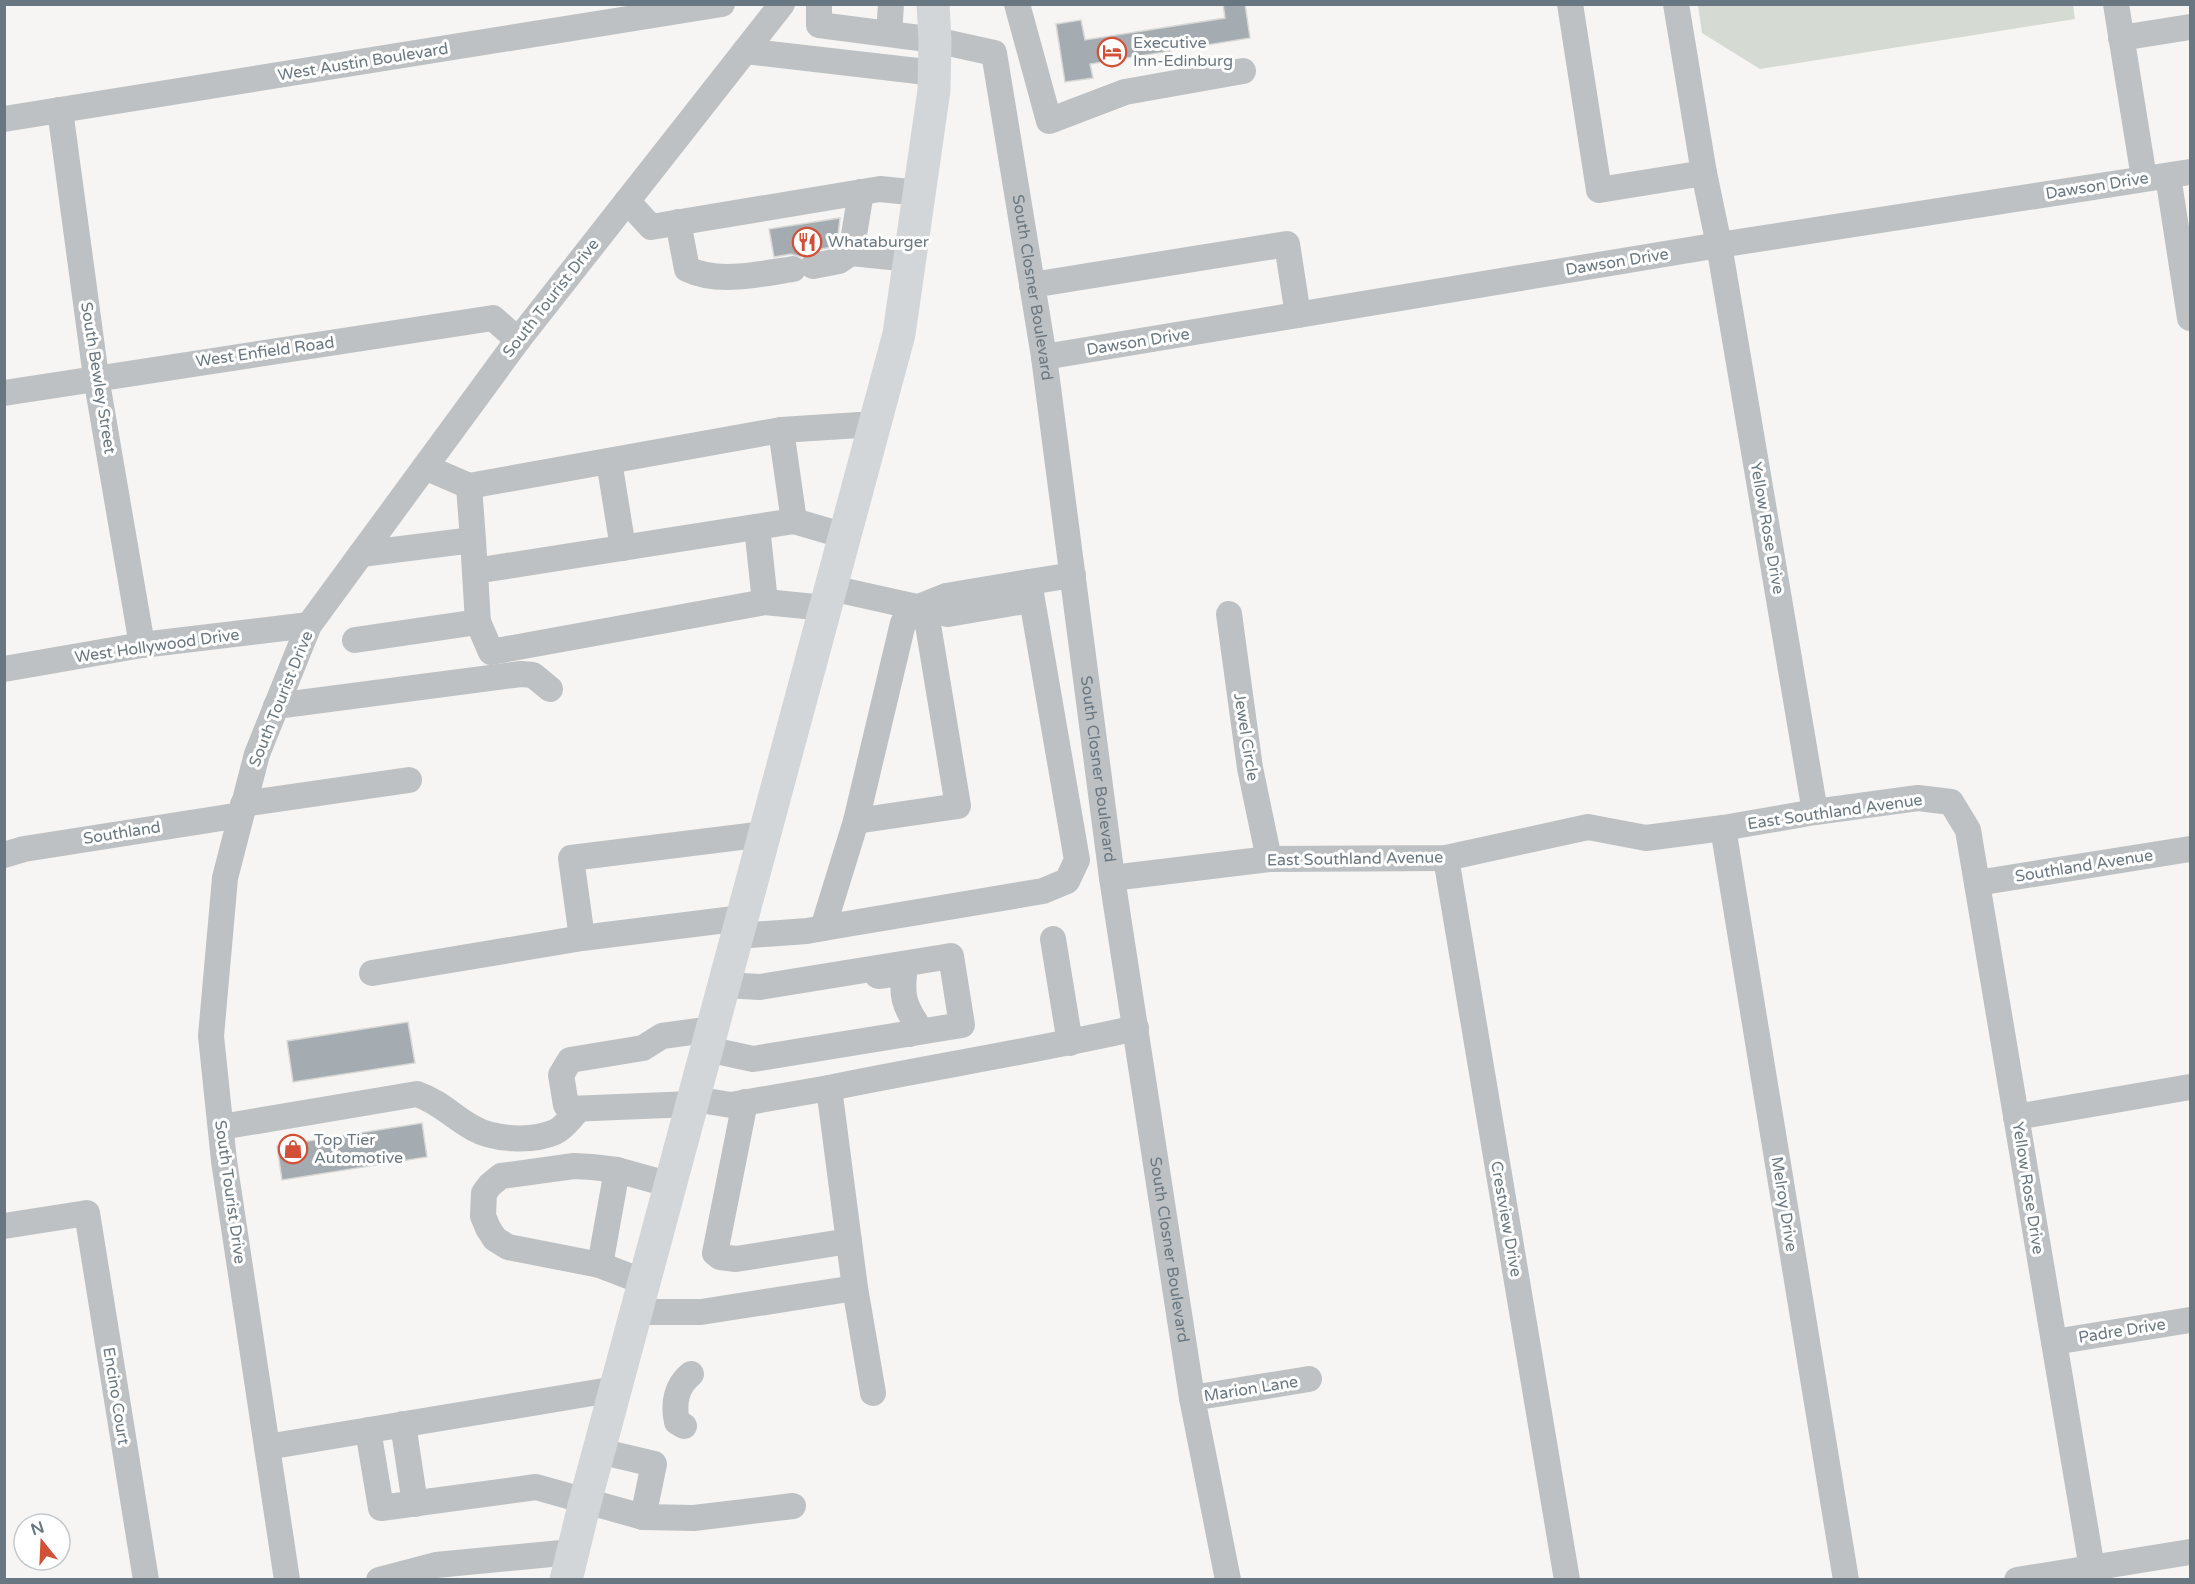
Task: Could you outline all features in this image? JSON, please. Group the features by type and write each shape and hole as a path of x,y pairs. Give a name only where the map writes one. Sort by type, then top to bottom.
{"main road":[{"path":"569,1566 899,334 934,90 933,4"}],"street":[{"name":"South Tourist Drive","path":"287,1580 221,1127 211,1036 225,879 256,754 309,626 518,340 783,4"},
{"path":"819,4 819,25 935,40"},
{"path":"889,34 891,4"},
{"path":"1017,4 1049,121 1125,92 1243,71"},
{"path":"1570,4 1599,190 1704,173"},
{"name":"Yellow Rose Drive","path":"1676,4 1815,812"},
{"path":"2116,4 2121,38 2167,175 2190,318"},
{"name":"West Austin Boulevard","path":"4,119 709,6"},
{"path":"2121,38 2190,27"},
{"name":"South Closner Boulevard","path":"935,40 994,53 1044,357 1112,878 1192,1398 1228,1580"},
{"path":"745,51 934,72"},
{"name":"South Bewley Street","path":"60,110 96,377 142,645"},
{"name":"Dawson Drive","path":"1044,357 1719,245 2167,175"},
{"path":"627,201 651,227 880,189 919,193"},
{"path":"851,253 861,192"},
{"path":"678,222 687,269 702,276 747,275 803,268 839,261 851,253 910,259"},
{"path":"1032,285 1287,244 1298,315"},
{"name":"West Enfield Road","path":"4,393 96,377 493,318 518,340"},
{"path":"425,467 469,486 781,430 874,424"},
{"path":"781,430 794,521"},
{"path":"609,461 623,548"},
{"path":"469,486 478,622 491,652 765,602 828,598 948,614 1030,591 1073,575"},
{"path":"475,571 794,521 845,536"},
{"path":"756,527 765,602"},
{"path":"362,554 473,540"},
{"path":"372,973 514,947 582,938 740,927 823,928 1043,891 1067,881 1077,860 1030,591"},
{"path":"856,821 958,806 928,626 916,608"},
{"path":"823,928 856,821 903,623 916,608"},
{"name":"Jewel Circle","path":"1229,614 1250,768 1269,859"},
{"path":"355,640 478,622"},
{"name":"West Hollywood Drive","path":"4,669 142,645 309,626"},
{"path":"276,706 521,674 532,675 550,688"},
{"name":"Southland","path":"4,855 24,849 409,780"},
{"name":"East Southland Avenue","path":"1112,878 1269,859 1446,858 1588,827 1646,838 1918,798 1951,802"},
{"name":"Yellow Rose Drive","path":"1951,802 1968,830 2093,1574"},
{"name":"Melroy Drive","path":"1722,828 1846,1580"},
{"path":"582,938 571,858 765,834"},
{"name":"Southland Avenue","path":"1977,883 2190,849"},
{"name":"Crestview Drive","path":"1446,858 1567,1580"},
{"path":"1053,939 1070,1043"},
{"path":"724,985 760,987 951,957 966,1061"},
{"path":"793,982 819,986 893,974 904,975 902,994 912,1027"},
{"path":"962,1026 912,1027 753,1059 710,1039 662,1036 643,1048 570,1060 561,1075 566,1105 569,1109 693,1102 731,1105 1070,1043 1136,1028"},
{"path":"2016,1117 2190,1087"},
{"path":"829,1088 855,1288 873,1393"},
{"path":"221,1127 417,1094 433,1099 472,1128 487,1135 503,1138 528,1138 557,1131 579,1109"},
{"path":"745,1102 715,1253 720,1257 736,1259 849,1241"},
{"path":"671,1185 617,1170 574,1166 512,1173 501,1176 484,1193 483,1216 495,1239 508,1247 600,1265 640,1297 701,1312 855,1288"},
{"path":"600,1265 617,1170"},
{"name":"Encino Court","path":"4,1226 87,1213 146,1580"},
{"name":"Padre Drive","path":"2054,1341 2190,1320"},
{"path":"684,1426 676,1422 674,1410 680,1382 691,1374"},
{"name":"Marion Lane","path":"1192,1398 1309,1379"},
{"path":"267,1447 616,1389"},
{"path":"402,1424 414,1504"},
{"path":"368,1430 381,1508 536,1487 643,1517 694,1518 793,1506"},
{"path":"599,1451 654,1464 643,1517"},
{"path":"2017,1580 2093,1574 2190,1552"},
{"path":"379,1580 436,1565 569,1566"}],"shaded area":[{"path":"1698,5 2073,5 2075,19 1760,69 1702,33"}],"building":[{"name":"Executive Inn-Edinburg","path":"1223,4 1245,4 1250,38 1090,64 1093,78 1065,82 1056,24 1081,20 1085,40 1225,18"},
{"name":"Whataburger","path":"840,218 837,244 833,247 810,251 801,257 791,254 774,257 769,229"},
{"path":"408,1022 415,1063 293,1082 287,1041"},
{"path":"422,1123 427,1157 282,1180 277,1146"}],"place":[{"name":"Executive Inn-Edinburg","path":"1112,52"},
{"name":"Whataburger","path":"807,242"},
{"name":"Top Tier Automotive","path":"293,1149"}]}
